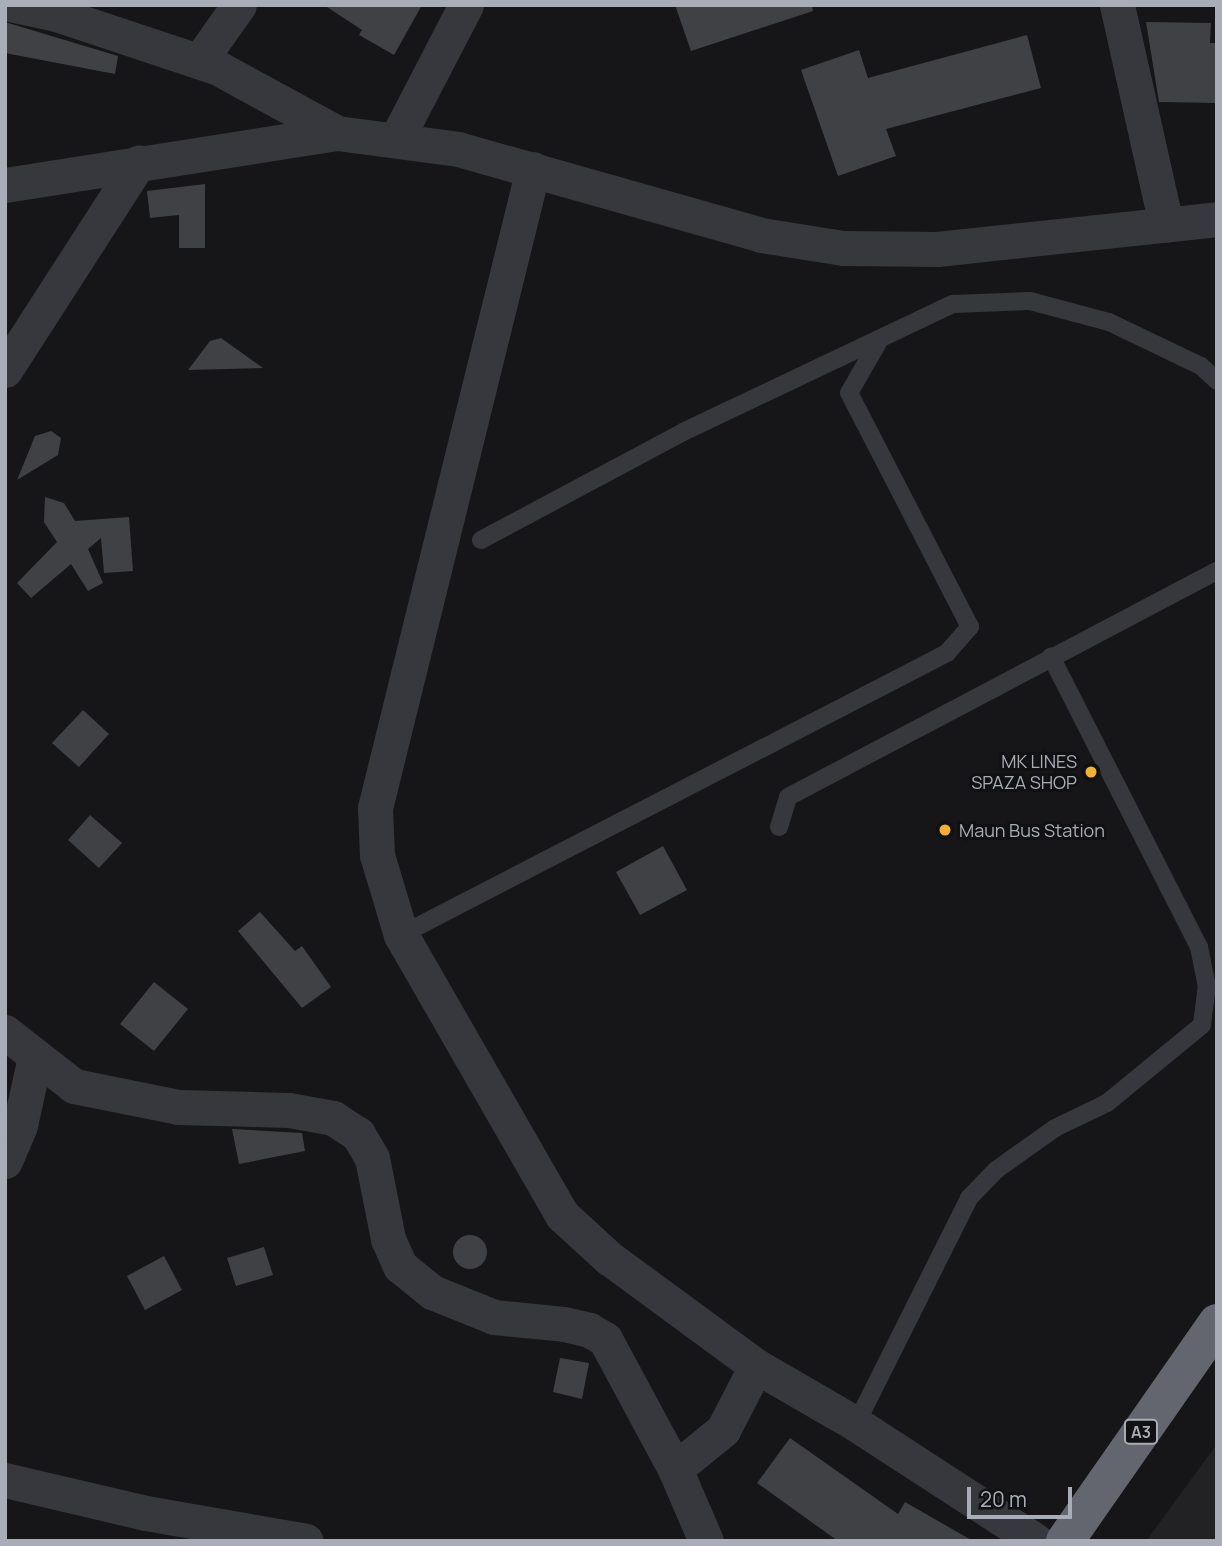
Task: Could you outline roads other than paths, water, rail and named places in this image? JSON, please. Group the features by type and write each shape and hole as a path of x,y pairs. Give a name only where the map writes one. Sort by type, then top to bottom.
{"highway":[{"name":"A3","path":"1065,1541 1217,1323"}],"street":[{"path":"14,5 56,14 200,60 337,133"},
{"path":"200,60 239,5"},
{"path":"397,138 466,5"},
{"path":"1116,5 1166,225"},
{"path":"5,185 337,133 397,138 533,169 761,235 843,248 937,249 1217,219"},
{"path":"5,370 139,162"},
{"path":"533,169 375,808 377,855 401,934 562,1216 609,1258 755,1366 856,1424 1036,1541"},
{"path":"5,1032 74,1086 118,1098 178,1107 289,1110 341,1123 358,1134 372,1158 388,1239 400,1266 432,1292 494,1318 564,1324 589,1329 605,1339 675,1469 706,1541"},
{"path":"5,1161 20,1125 35,1057"},
{"path":"675,1469 723,1430 755,1366"},
{"path":"5,1480 146,1513 306,1541"}],"lane":[{"path":"481,540 683,432 953,304 1030,301 1110,322 1201,366 1217,381"},
{"path":"401,934 947,653 970,627 849,393 880,339"},
{"path":"779,827 788,797 1217,571"},
{"path":"856,1424 969,1198 996,1170 1055,1129 1107,1103 1202,1025 1207,987 1199,947 1051,657"}],"place":[{"name":"MK LINES SPAZA SHOP","path":"1091,772"},
{"name":"Maun Bus Station","path":"945,830"}]}
